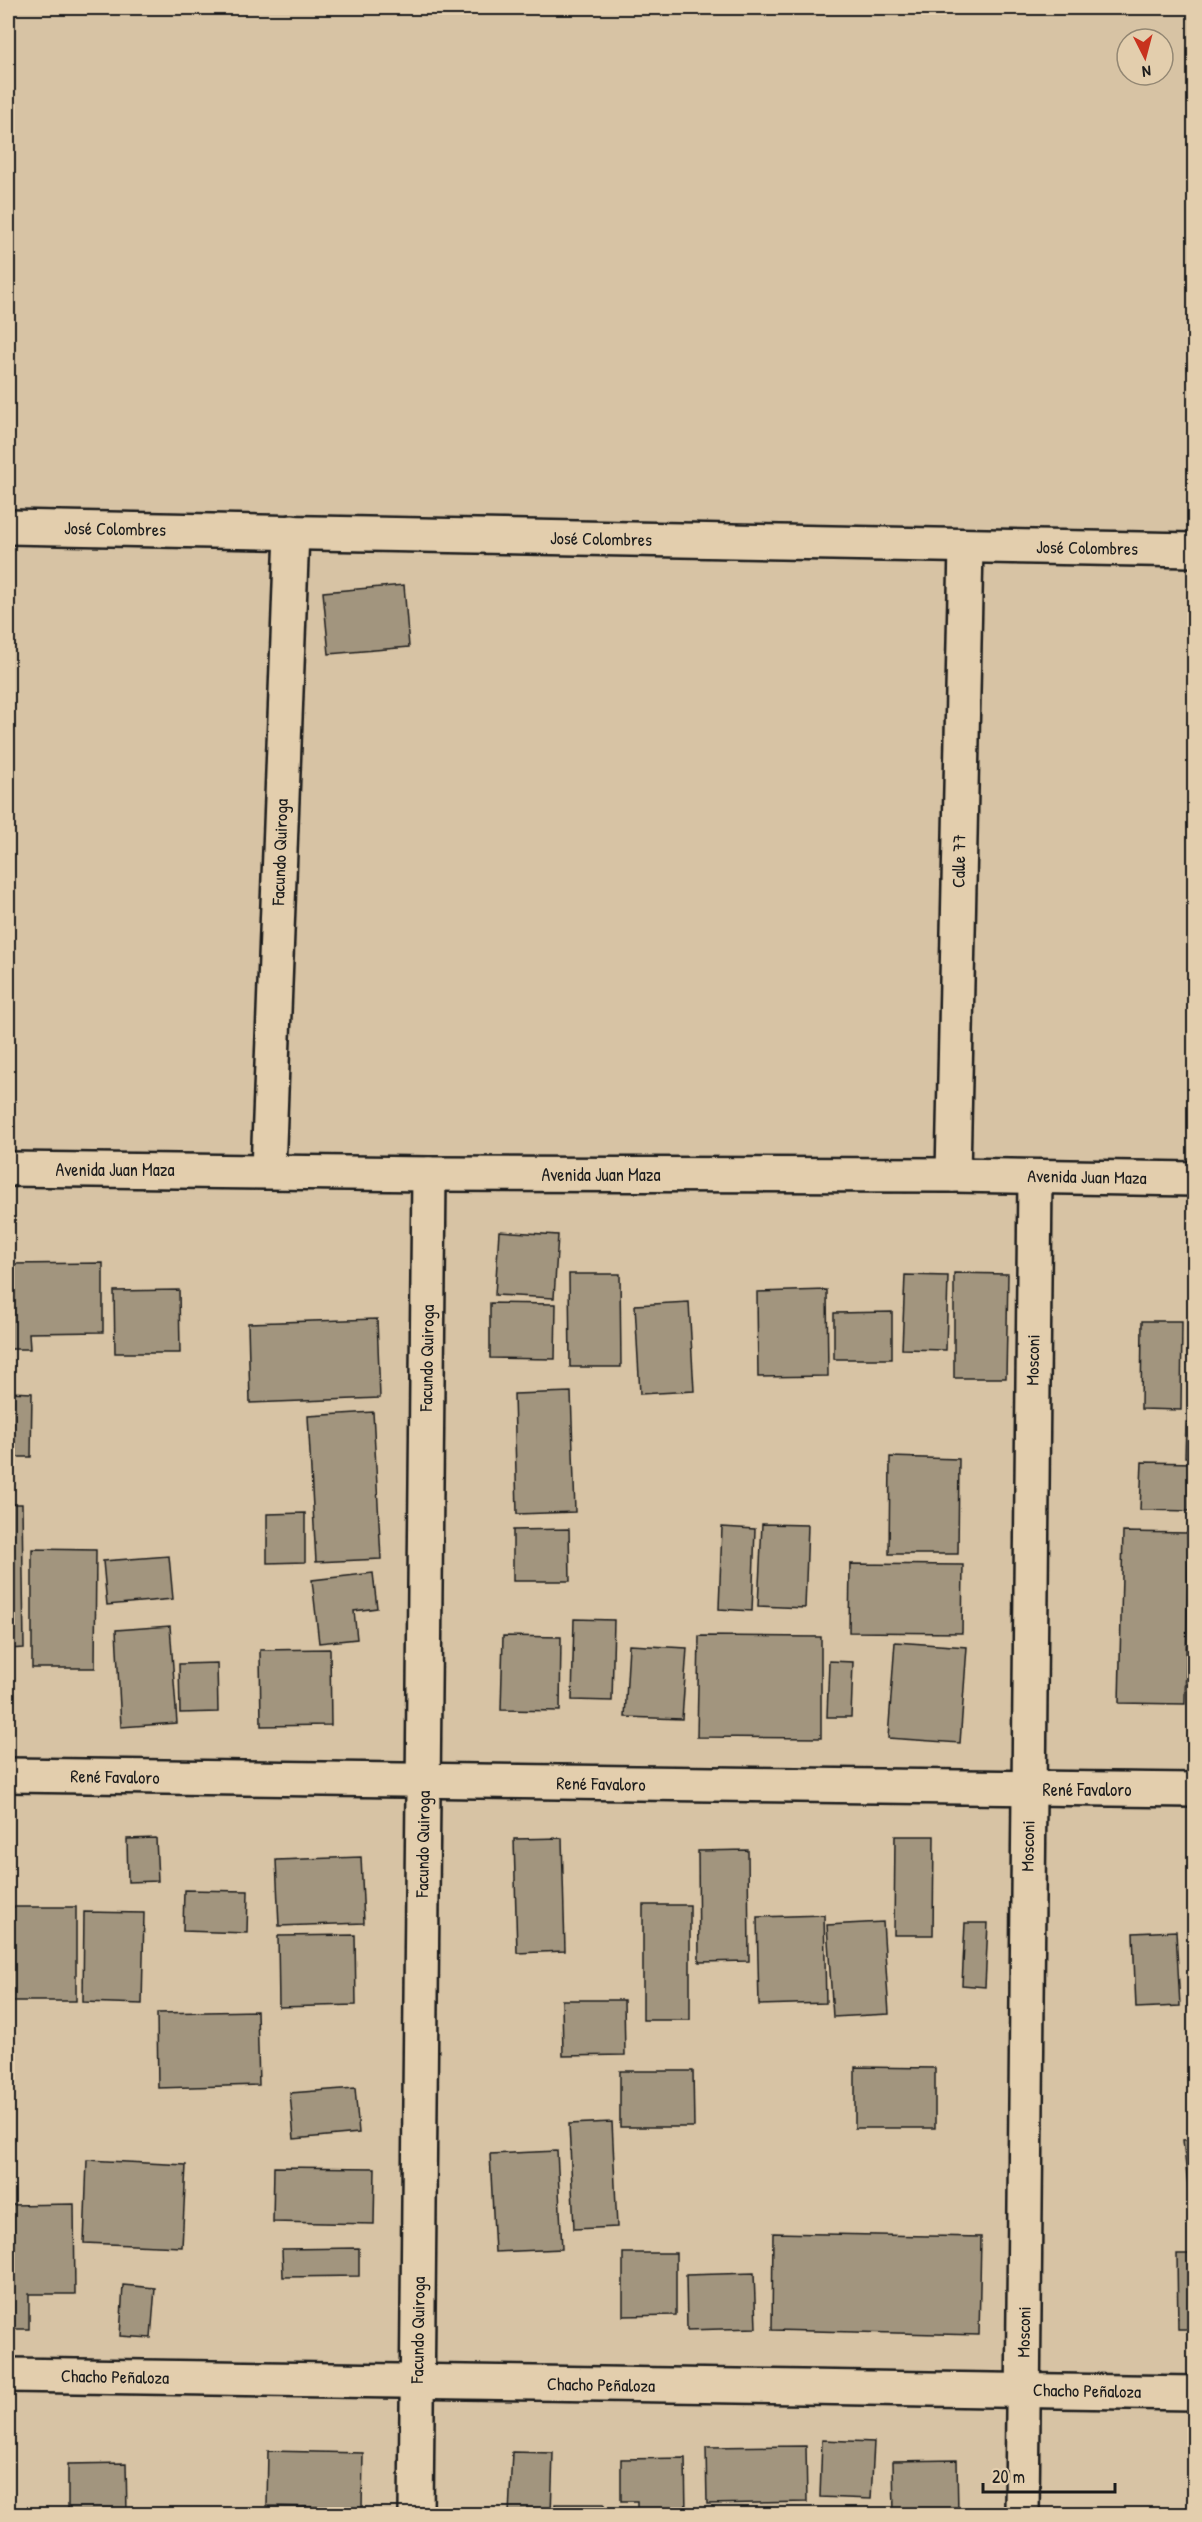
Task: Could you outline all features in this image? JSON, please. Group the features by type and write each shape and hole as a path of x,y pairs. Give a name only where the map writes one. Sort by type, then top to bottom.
{"street":[{"name":"José Colombres","path":"8,527 1194,550"},
{"name":"Facundo Quiroga","path":"268,1171 292,532"},
{"name":"Calle 77","path":"952,1175 966,546"},
{"name":"Avenida Juan Maza","path":"8,1169 429,1174 952,1175 1194,1179"},
{"name":"Facundo Quiroga","path":"416,2514 429,1174"},
{"name":"Mosconi","path":"1022,2514 1035,1177"},
{"name":"René Favaloro","path":"8,1775 1029,1790 1194,1790"},
{"name":"Chacho Peñaloza","path":"8,2375 1194,2393"}],"building":[{"path":"404,585 409,647 329,654 323,592"},
{"path":"499,1231 558,1235 554,1298 495,1295"},
{"path":"103,1263 103,1332 29,1333 30,1349 8,1349 8,1264"},
{"path":"954,1273 1008,1274 1006,1378 954,1378"},
{"path":"569,1274 620,1274 621,1367 570,1367"},
{"path":"905,1275 948,1276 946,1350 902,1349"},
{"path":"179,1290 180,1353 115,1353 114,1291"},
{"path":"827,1290 828,1376 758,1377 757,1292"},
{"path":"689,1302 694,1391 640,1394 635,1305"},
{"path":"490,1303 556,1304 555,1359 490,1358"},
{"path":"892,1312 892,1359 834,1359 834,1313"},
{"path":"377,1319 380,1398 250,1403 248,1323"},
{"path":"1142,1321 1182,1321 1181,1410 1141,1409"},
{"path":"8,1392 32,1393 31,1457 8,1457"},
{"path":"571,1392 575,1512 517,1514 514,1394"},
{"path":"373,1412 381,1559 316,1562 308,1416"},
{"path":"1186,1422 1194,1423 1194,1457 1185,1457"},
{"path":"890,1457 959,1459 958,1554 889,1554"},
{"path":"1142,1462 1194,1463 1194,1511 1140,1510"},
{"path":"8,1504 22,1504 24,1648 8,1649"},
{"path":"305,1513 305,1562 267,1563 267,1514"},
{"path":"762,1524 808,1525 805,1608 758,1606"},
{"path":"722,1527 755,1529 752,1611 719,1609"},
{"path":"569,1529 570,1581 513,1581 513,1530"},
{"path":"1123,1532 1189,1533 1185,1704 1119,1703"},
{"path":"32,1549 96,1550 95,1668 32,1668"},
{"path":"169,1556 173,1599 107,1605 103,1561"},
{"path":"850,1564 963,1565 962,1633 849,1632"},
{"path":"373,1573 377,1608 354,1611 357,1639 319,1643 312,1580"},
{"path":"574,1619 614,1620 612,1701 572,1700"},
{"path":"170,1626 177,1723 121,1727 116,1630"},
{"path":"503,1636 561,1637 560,1711 501,1710"},
{"path":"699,1636 821,1637 821,1738 697,1737"},
{"path":"895,1642 967,1647 960,1743 888,1738"},
{"path":"629,1645 687,1648 682,1719 625,1717"},
{"path":"330,1649 331,1725 261,1726 260,1650"},
{"path":"829,1661 853,1662 851,1717 827,1717"},
{"path":"217,1663 218,1712 180,1713 179,1664"},
{"path":"895,1836 934,1836 933,1935 894,1935"},
{"path":"156,1838 158,1881 128,1882 127,1839"},
{"path":"562,1838 565,1951 517,1953 514,1839"},
{"path":"748,1850 749,1961 699,1962 698,1851"},
{"path":"361,1857 364,1923 279,1926 276,1860"},
{"path":"184,1890 248,1891 247,1933 183,1931"},
{"path":"643,1905 690,1905 690,2020 643,2020"},
{"path":"8,1907 76,1907 76,2001 8,2001"},
{"path":"84,1912 144,1913 142,2004 83,2002"},
{"path":"824,1915 826,2003 759,2005 757,1917"},
{"path":"883,1922 889,2014 833,2017 827,1925"},
{"path":"965,1923 988,1923 985,1987 962,1985"},
{"path":"1176,1931 1180,2006 1136,2008 1133,1933"},
{"path":"355,1935 356,2005 279,2007 278,1936"},
{"path":"562,2000 624,2000 625,2055 563,2056"},
{"path":"257,2011 259,2085 158,2088 157,2013"},
{"path":"855,2067 935,2068 935,2128 855,2128"},
{"path":"620,2071 693,2071 694,2127 620,2127"},
{"path":"355,2088 359,2133 294,2139 290,2093"},
{"path":"612,2122 617,2227 574,2229 569,2124"},
{"path":"1194,2139 1194,2204 1190,2204 1183,2140"},
{"path":"557,2151 562,2249 495,2252 490,2154"},
{"path":"87,2160 186,2165 182,2247 84,2243"},
{"path":"274,2167 375,2168 374,2224 273,2222"},
{"path":"74,2204 75,2294 29,2294 29,2329 8,2329 8,2205"},
{"path":"773,2233 981,2237 979,2335 772,2330"},
{"path":"359,2248 359,2276 283,2277 282,2249"},
{"path":"623,2253 676,2253 676,2315 623,2316"},
{"path":"1177,2254 1194,2254 1194,2329 1178,2329"},
{"path":"754,2273 756,2328 687,2330 686,2275"},
{"path":"123,2285 155,2288 151,2338 120,2336"},
{"path":"822,2440 874,2442 871,2499 820,2497"},
{"path":"806,2446 807,2502 707,2504 706,2447"},
{"path":"268,2451 363,2453 362,2508 267,2506"},
{"path":"512,2452 553,2453 551,2514 509,2514"},
{"path":"685,2458 686,2514 637,2514 637,2501 621,2501 621,2459"},
{"path":"957,2460 958,2514 894,2514 893,2461"},
{"path":"126,2463 127,2514 68,2514 68,2464"},
{"path":"555,2504 604,2504 604,2514 555,2514"}]}
